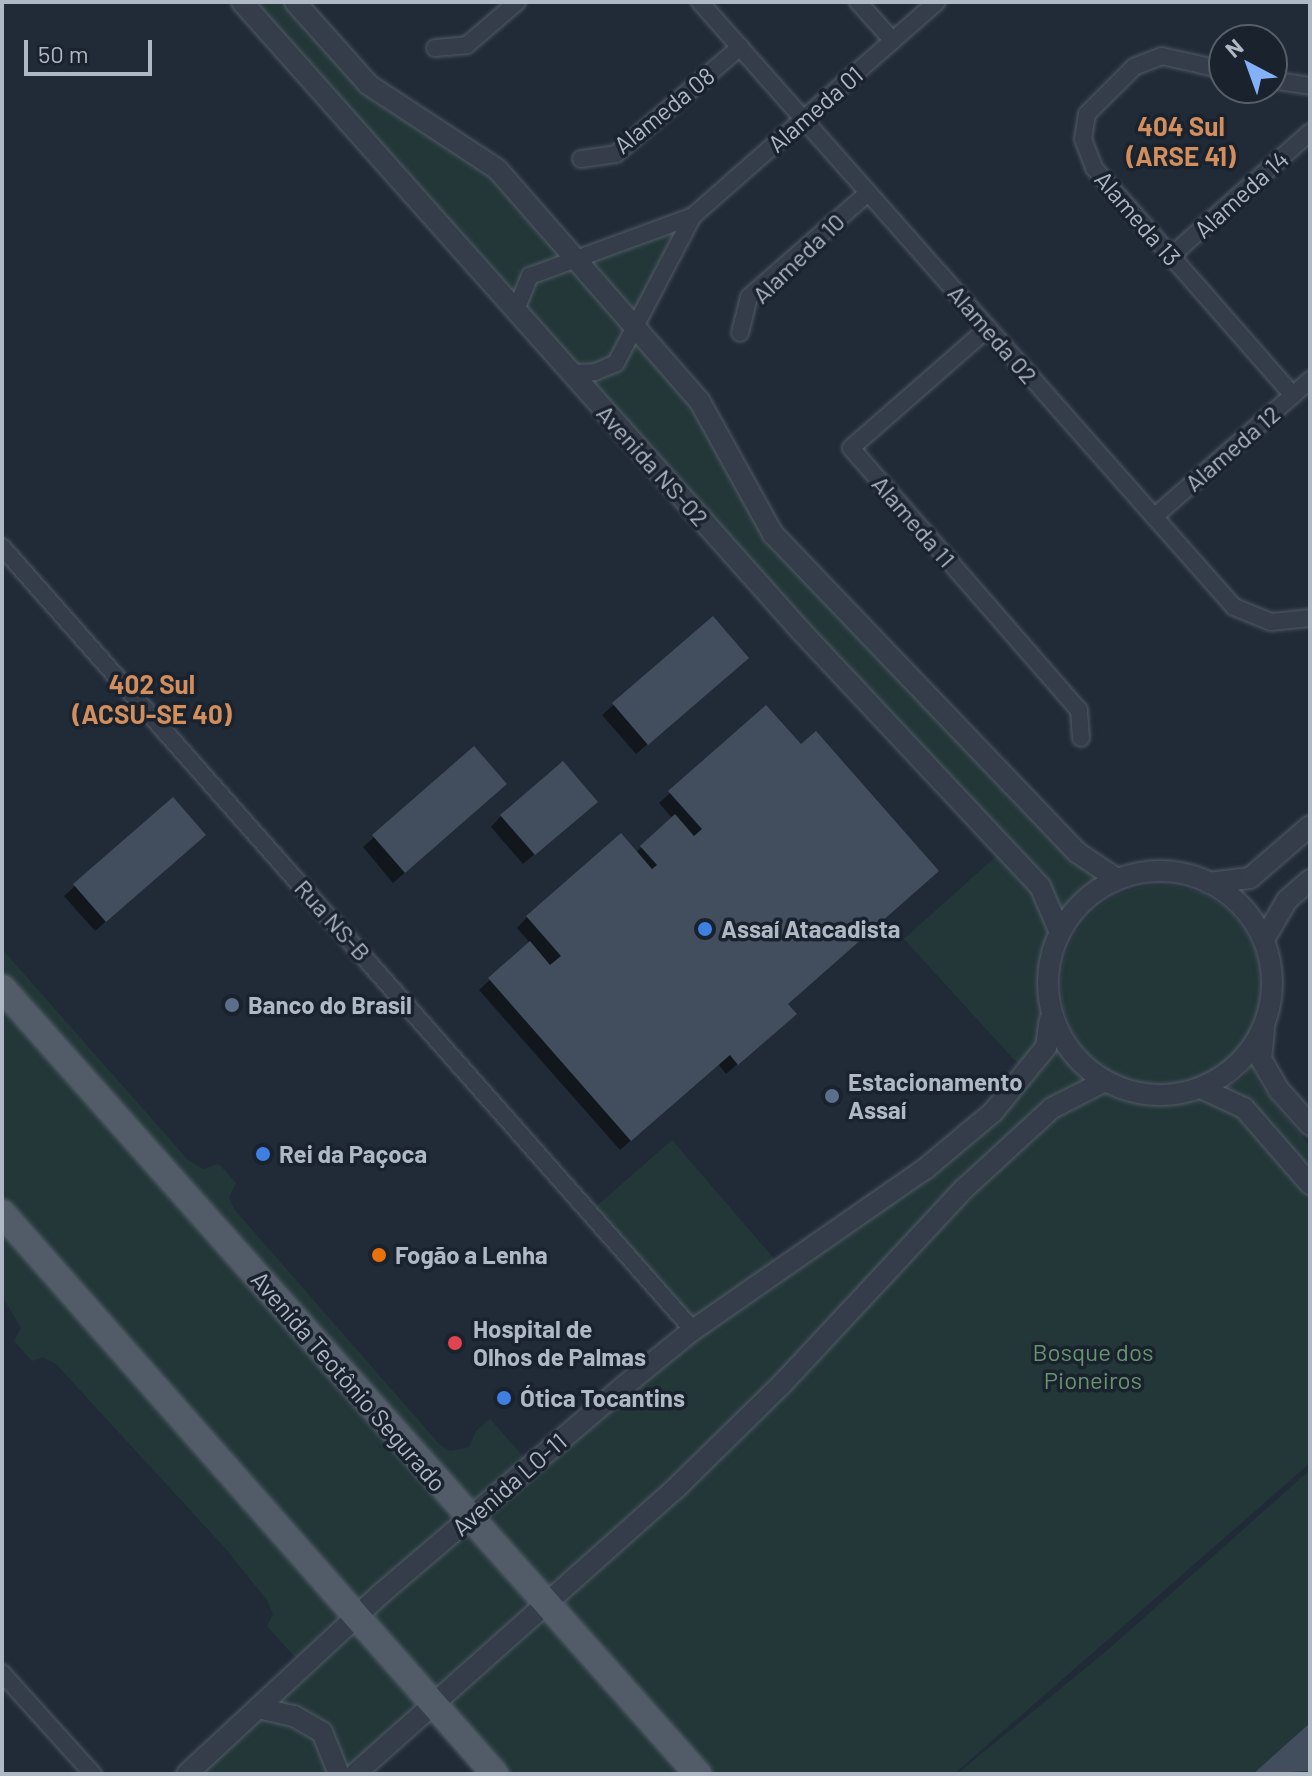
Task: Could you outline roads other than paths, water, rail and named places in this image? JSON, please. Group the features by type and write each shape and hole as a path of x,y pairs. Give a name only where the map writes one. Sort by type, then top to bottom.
{"main road":[{"name":"Avenida Teotônio Segurado","path":"2,988 698,1774"},
{"path":"2,1213 495,1774"}],"street":[{"name":"Avenida NS-02","path":"242,2 802,632 1040,886 1058,928"},
{"path":"295,2 369,85 497,169 700,402 773,534 1078,853 1115,878 1180,874 1209,883 1241,904 1266,936 1275,980 1261,1059 1279,1090 1310,1125"},
{"path":"435,48 467,45 517,2"},
{"name":"Alameda 02","path":"700,2 1234,607 1271,622 1310,618"},
{"path":"858,2 893,41"},
{"name":"Alameda 01","path":"516,310 530,276 693,216 937,2"},
{"name":"Alameda 08","path":"581,159 616,154 740,47"},
{"name":"Alameda 13","path":"1208,66 1162,56 1134,67 1087,114 1083,139 1094,168 1293,395"},
{"path":"1288,83 1310,86"},
{"name":"Alameda 14","path":"1171,256 1310,132"},
{"name":"Alameda 10","path":"740,333 749,297 868,193"},
{"name":"Alameda 01","path":"571,373 595,372 616,363 637,330 693,216"},
{"name":"Alameda 11","path":"988,328 851,448 1079,710 1081,738"},
{"name":"Alameda 12","path":"1154,517 1310,380"},
{"name":"Rua NS-B","path":"2,547 693,1330"},
{"path":"1209,883 1250,878 1310,826"},
{"path":"1115,878 1058,928 1047,977 1050,1020 1077,1059 1103,1082 1142,1094 1205,1090 1244,1108 1310,1184"},
{"path":"1266,936 1287,900 1310,880"},
{"name":"Avenida LO-11","path":"187,1774 357,1616 693,1330 900,1188 993,1112 1029,1075 1046,1047 1050,1020"},
{"path":"1205,1090 1264,1030"},
{"path":"355,1774 548,1607 782,1384 965,1188 1052,1108 1103,1082"},
{"path":"2,1673 93,1774"},
{"path":"258,1708 294,1716 322,1732 339,1774"}],"place":[{"name":"Assaí Atacadista","path":"705,929"},
{"name":"Banco do Brasil","path":"232,1005"},
{"name":"Estacionamento Assaí","path":"832,1096"},
{"name":"Rei da Paçoca","path":"263,1154"},
{"name":"Fogão a Lenha","path":"379,1255"},
{"name":"Hospital de Olhos de Palmas","path":"455,1343"},
{"name":"Ótica Tocantins","path":"504,1398"}],"district":[{"name":"404 Sul (ARSE 41)","path":"1181,141"},
{"name":"402 Sul (ACSU-SE 40)","path":"152,699"}],"park label":[{"name":"Bosque dos Pioneiros","path":"1093,1366"}]}
